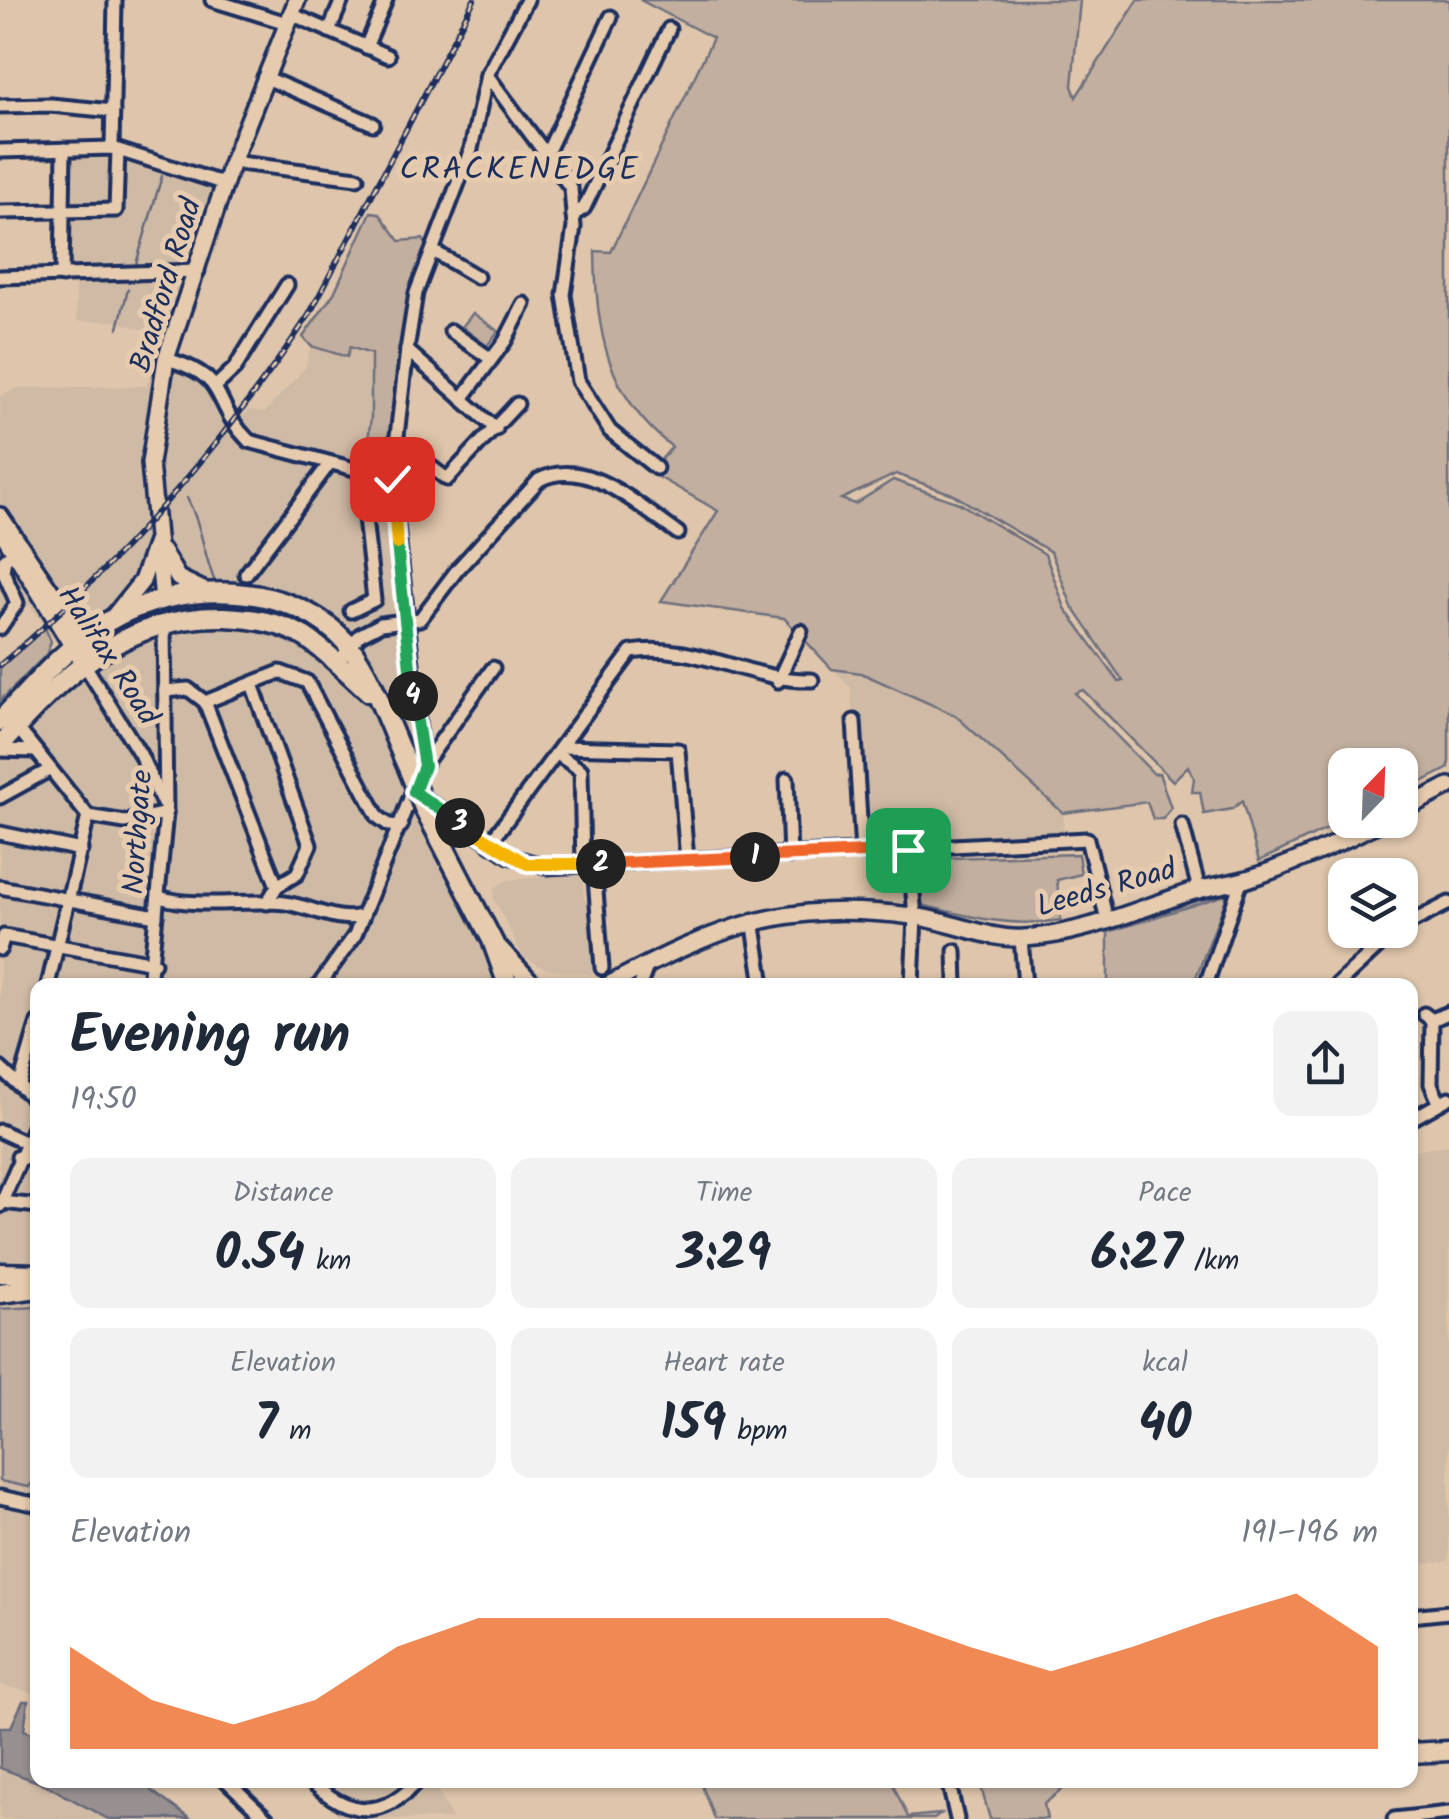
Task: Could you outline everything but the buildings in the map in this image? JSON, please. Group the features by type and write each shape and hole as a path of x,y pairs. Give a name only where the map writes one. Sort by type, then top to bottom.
{"highway":[{"path":"0,748 8,721 83,651 110,620 209,592 253,595 310,616 350,648 416,768 419,800 492,940 506,978"},
{"path":"83,651 161,608 194,616 246,618 272,622 303,636 373,695"},
{"path":"492,940 495,978"},
{"path":"0,1273 30,1283"},
{"path":"0,1282 30,1284"},
{"path":"0,1293 30,1285"},
{"path":"1418,1753 1449,1754"}],"main road":[{"name":"Bradford Road","path":"161,608 150,463 166,359 232,162 292,13"},
{"name":"Halifax Road","path":"0,516 83,651"},
{"name":"Halifax Road","path":"0,528 8,556 83,651"},
{"path":"157,544 178,578 192,588 209,592"},
{"path":"110,620 137,590 157,544"},
{"path":"1418,802 1449,786"},
{"name":"Leeds Road","path":"621,978 711,933 753,920 844,911 915,916 1021,939 1108,920 1199,889 1241,881 1349,838"},
{"path":"492,940 527,978"}],"street":[{"path":"0,212 116,210 115,0"},
{"path":"212,0 292,13 388,56"},
{"path":"329,31 342,0"},
{"path":"366,47 386,0"},
{"path":"416,768 392,479 407,350 416,293 472,149 488,75 527,0"},
{"path":"547,153 612,17"},
{"path":"574,215 584,208 669,29"},
{"path":"488,75 571,188 574,215 564,295 578,381 610,431 656,468"},
{"path":"264,77 373,124"},
{"path":"0,106 50,104 113,111"},
{"path":"62,276 64,149"},
{"path":"0,151 115,149 224,184"},
{"path":"232,162 357,178"},
{"path":"435,252 477,277"},
{"path":"464,269 471,256"},
{"path":"0,278 198,271"},
{"path":"216,386 235,368 287,285"},
{"path":"462,398 524,304"},
{"path":"451,331 491,359"},
{"path":"407,350 496,429"},
{"path":"166,359 198,368 216,386 235,426 250,440 392,479"},
{"path":"395,447 404,446 446,479 517,404"},
{"path":"246,574 330,463"},
{"path":"351,611 374,600 360,472"},
{"path":"337,662 381,624 420,619 468,557 540,480 556,472 580,473 606,485 678,533"},
{"path":"0,628 16,602 3,571 8,556"},
{"name":"Bradford Road","path":"161,608 165,691"},
{"path":"778,681 801,631"},
{"name":"Halifax Road","path":"83,651 140,754 166,813"},
{"path":"489,844 634,651 730,661 778,681 805,683"},
{"path":"416,768 493,668"},
{"path":"204,702 280,672 307,682 378,816 401,826"},
{"path":"252,684 310,845 297,874 277,886 267,903"},
{"path":"165,691 188,689 204,702 277,886"},
{"name":"Northgate","path":"151,978 166,813 165,691"},
{"path":"854,720 862,852"},
{"path":"8,721 88,816 125,822 166,813"},
{"path":"0,748 36,751"},
{"path":"559,750 678,750 687,860"},
{"path":"559,750 581,770 588,865 602,968"},
{"path":"0,797 50,770"},
{"path":"786,779 790,856"},
{"path":"324,978 348,949 401,826 419,800 527,864 790,856 975,842 1088,839 1108,920"},
{"path":"50,978 88,816"},
{"path":"1182,825 1199,889"},
{"path":"0,833 81,850"},
{"path":"908,850 915,916 912,978"},
{"path":"1208,978 1241,881"},
{"path":"0,887 156,916"},
{"path":"159,897 177,902 267,903 342,918 362,916"},
{"path":"1418,919 1449,903"},
{"path":"342,918 348,949"},
{"path":"753,920 761,978"},
{"path":"0,949 4,936 154,963"},
{"path":"1021,939 1024,978"},
{"path":"1345,978 1377,948"},
{"path":"956,951 956,978"},
{"path":"643,978 648,964"},
{"path":"1418,1115 1444,1099 1431,1084 1428,1017 1448,1013"},
{"path":"20,1084 30,1049"},
{"path":"0,1068 30,1095"},
{"path":"0,1131 24,1142"},
{"path":"30,1132 1,1204 30,1206"},
{"path":"18,1157 30,1159"},
{"path":"0,1497 30,1503"},
{"path":"1418,1615 1449,1612"},
{"path":"234,1788 266,1819"},
{"path":"319,1788 342,1807 373,1813 398,1806 413,1788"},
{"path":"949,1788 957,1819"},
{"path":"948,1819 951,1801"},
{"path":"1394,1819 1449,1813"}],"shaded area":[{"path":"640,0 1080,0 1072,86 1076,97 1138,0 1449,0 1449,768 1418,784 1418,748 1328,748 1328,828 1259,861 1242,801 1232,809 1204,814 1200,792 1192,792 1194,778 1188,766 1173,781 1083,690 1075,693 1154,774 1159,773 1171,808 1163,819 1153,819 1147,802 1063,813 955,715 861,673 832,669 784,618 661,601 718,511 650,472 672,447 632,406 609,360 598,308 595,251 611,252 713,38","holes":["896,474 952,494 1051,552 1072,606 1123,681 1119,682 1065,608 1045,554 959,503 893,480 855,504 841,499"]},
{"path":"112,148 225,184 167,359 197,368 249,441 392,479 423,766 432,801 424,808 492,940 495,978 30,978 30,1692 0,1685 0,745 77,672 30,605 0,632 0,396 18,388 147,386 161,335 116,321 77,321 75,282 62,276 64,149"},
{"path":"371,212 379,213 400,241 423,239 428,247 406,315 389,461 383,468 365,464 371,417 371,354 350,347 347,357 311,346 303,337 334,293"},
{"path":"473,313 498,331 487,346 462,327"},
{"path":"311,346 346,357 350,347 371,354 371,417 365,464 255,432 240,421 249,410 265,412 305,368"},
{"path":"44,626 51,641 47,654 0,701 0,668"},
{"path":"833,669 861,673 955,715 1063,813 1064,832 867,844 859,715 852,709 851,688"},
{"path":"1078,854 1081,874 1057,880 1061,920 1008,922 922,905 917,859"},
{"path":"586,874 583,890 584,899 591,900 593,974 546,969 523,956 494,899 494,888 507,880"},
{"path":"1228,894 1196,978 1108,978 1108,932"},
{"path":"1449,1145 1449,1561 1418,1564 1418,1150"},
{"path":"30,1307 29,1487 0,1481 0,1309"},
{"path":"23,1701 28,1701 24,1730 30,1732 30,1779 0,1768 0,1727 11,1727"},
{"path":"0,1751 30,1774 30,1788 57,1788 133,1819 0,1819"},
{"path":"51,1788 148,1788 190,1819 108,1819"},
{"path":"316,1788 437,1788 452,1819 341,1819"},
{"path":"703,1788 895,1788 908,1817 941,1814 934,1819 714,1819"},
{"path":"981,1788 1064,1788 1044,1804 1047,1819 990,1819"}],"waterway":[{"path":"136,264 162,176"},
{"path":"118,328 128,289"},
{"path":"187,498 215,582"}],"railway":[{"path":"0,665 128,545 205,456 276,363 309,315 474,0"}],"district":[{"name":"CRACKENEDGE","path":"520,168"}],"route":[{"path":"392,479 404,624 424,766 414,792 510,856 548,867 908,850"}]}
